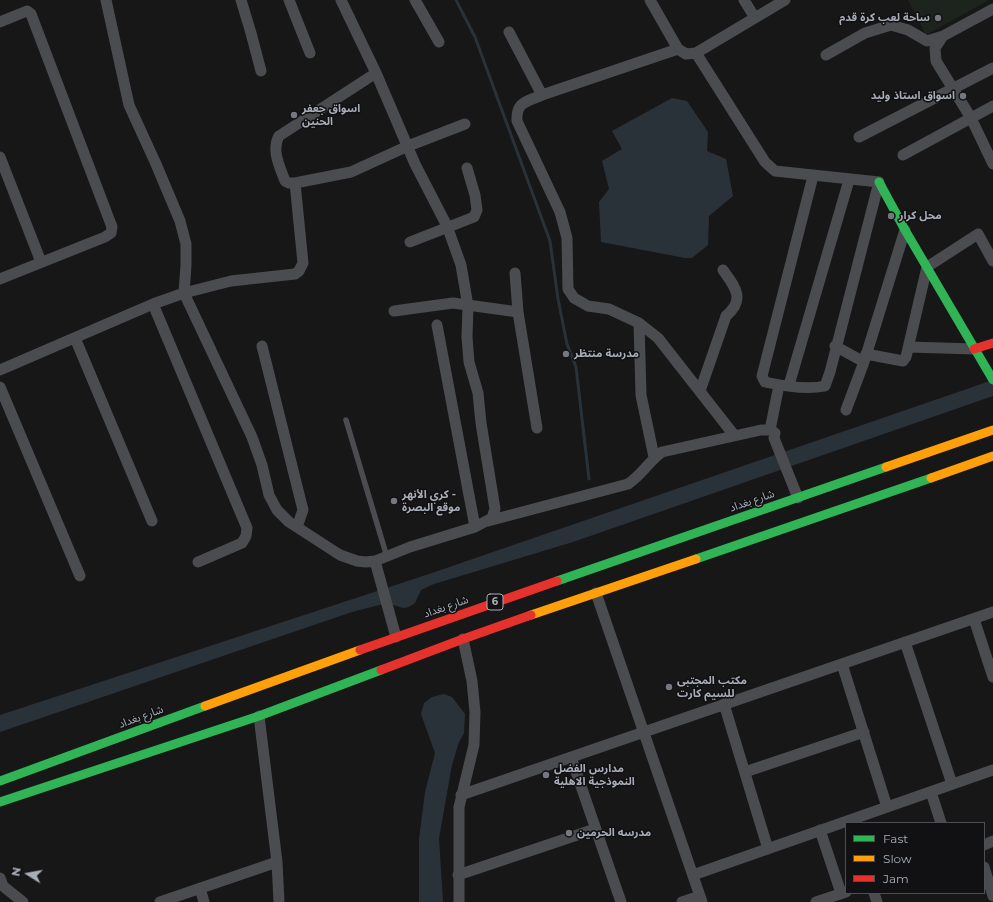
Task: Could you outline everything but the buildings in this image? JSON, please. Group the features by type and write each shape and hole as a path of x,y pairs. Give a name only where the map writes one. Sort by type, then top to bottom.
{"main road":[{"path":"879,182 905,230 992,378"},
{"path":"974,349 993,343"},
{"name":"شارع بغداد","path":"0,781 396,637 993,430"},
{"name":"6","path":"0,802 259,716 463,639 993,456"}],"street":[{"path":"106,0 129,106 156,164 180,221 184,236 186,244 184,293 252,437 262,465 269,495 283,516 340,555 366,562 375,561 410,547 475,527 488,521 628,484 641,474 654,457 662,452 761,430 772,434"},
{"path":"241,0 261,71"},
{"path":"289,0 310,53"},
{"path":"341,0 376,73 408,146 448,226 461,265 468,306 467,337 469,362 478,393 481,423 495,509 492,518 488,521"},
{"path":"415,0 439,42"},
{"path":"650,0 678,49 686,54 696,53 785,0"},
{"path":"744,0 755,18"},
{"path":"826,55 865,34 891,26 908,30 927,41 943,36 993,9"},
{"path":"0,22 27,11 31,14 112,227 111,233 105,237 0,279"},
{"path":"509,32 542,95"},
{"path":"943,36 935,48 936,61 952,90 971,118 989,149 993,164"},
{"path":"678,49 542,95 521,104 517,112 517,121 560,212 567,238 568,289 574,298 588,306 609,309 639,323 658,338 734,435"},
{"path":"696,53 765,162 775,171 879,182 835,346 830,372 825,386 814,388 765,382 762,376 813,176"},
{"path":"859,137 993,68"},
{"path":"376,73 279,136 275,145 275,151 285,181 295,183 351,172 408,146 465,124"},
{"path":"903,155 993,106"},
{"path":"0,157 41,262"},
{"path":"410,242 474,217 478,210 467,168"},
{"path":"798,498 772,434 784,385 849,180"},
{"path":"0,370 153,304 184,293 231,281 291,275 299,271 302,258 295,183"},
{"path":"846,410 865,358 905,230"},
{"path":"835,346 865,358 903,361 909,347 927,267 978,234 993,261"},
{"path":"700,392 726,316 732,311 738,297 736,288 723,270"},
{"path":"515,273 518,312 538,428"},
{"path":"394,311 453,303 518,312"},
{"path":"153,304 247,528 246,536 242,543 198,562"},
{"path":"639,323 641,395 654,457"},
{"path":"437,325 475,527"},
{"path":"74,338 152,521"},
{"path":"262,346 303,510 297,526"},
{"path":"909,347 974,349"},
{"path":"0,386 80,576"},
{"path":"375,561 396,637"},
{"path":"596,593 701,899 682,902"},
{"path":"461,795 993,612"},
{"path":"974,619 993,677"},
{"path":"459,902 459,807 474,746 475,712 472,681 463,639"},
{"path":"905,642 952,784"},
{"path":"842,664 887,807"},
{"path":"724,704 768,848"},
{"path":"259,716 278,862 279,902"},
{"path":"745,772 864,732"},
{"path":"571,757 596,829 618,901"},
{"path":"693,875 993,770"},
{"path":"931,792 941,822"},
{"path":"458,875 596,829"},
{"path":"816,902 844,892 820,830"},
{"path":"160,902 278,862"},
{"path":"985,870 993,896"},
{"path":"0,878 3,886 23,902"},
{"path":"200,888 204,902"}],"lane":[{"path":"346,420 387,557"}],"shaded area":[{"name":"ساحة لعب كرة قدم","path":"908,0 989,0 926,35"},
{"path":"672,98 687,101 708,132 707,151 726,159 733,196 709,216 708,245 692,258 685,258 601,242 599,202 609,189 602,161 622,149 612,131"},
{"path":"993,380 993,396 573,542 434,584 421,590 415,603 409,607 403,608 387,603 352,612 0,732 0,715 429,574"},
{"path":"444,694 452,697 465,714 464,733 459,742 452,765 439,838 443,902 419,902 419,839 425,792 435,753 421,714 424,703 432,697"}],"waterway":[{"path":"456,0 475,37 550,241 558,299 567,344 576,367 589,479"}],"traffic: fast":[{"path":"879,182 905,230 993,380"},
{"path":"557,581 886,467"},
{"path":"696,559 931,478"},
{"path":"0,802 259,716 381,670"},
{"path":"0,781 205,706"}],"traffic: slow":[{"path":"886,467 993,430"},
{"path":"931,478 993,456"},
{"path":"531,615 696,559"},
{"path":"205,706 360,650"}],"traffic: jam":[{"path":"974,349 993,343"},
{"path":"360,650 557,581"},
{"path":"381,670 531,615"}],"place":[{"name":"ساحة لعب كرة قدم","path":"938,18"},
{"name":"اسواق استاذ وليد","path":"963,96"},
{"name":"اسواق جعفر الحنين","path":"294,115"},
{"name":"محل كرار","path":"891,216"},
{"name":"مدرسة منتظر","path":"566,354"},
{"name":"كري الأنهر - موقع البصرة","path":"394,501"},
{"name":"مكتب المجتبى للسيم كارت","path":"669,687"},
{"name":"مدارس الفضل النموذجية الاهلية","path":"546,775"},
{"name":"مدرسه الحرمين","path":"569,833"}]}
